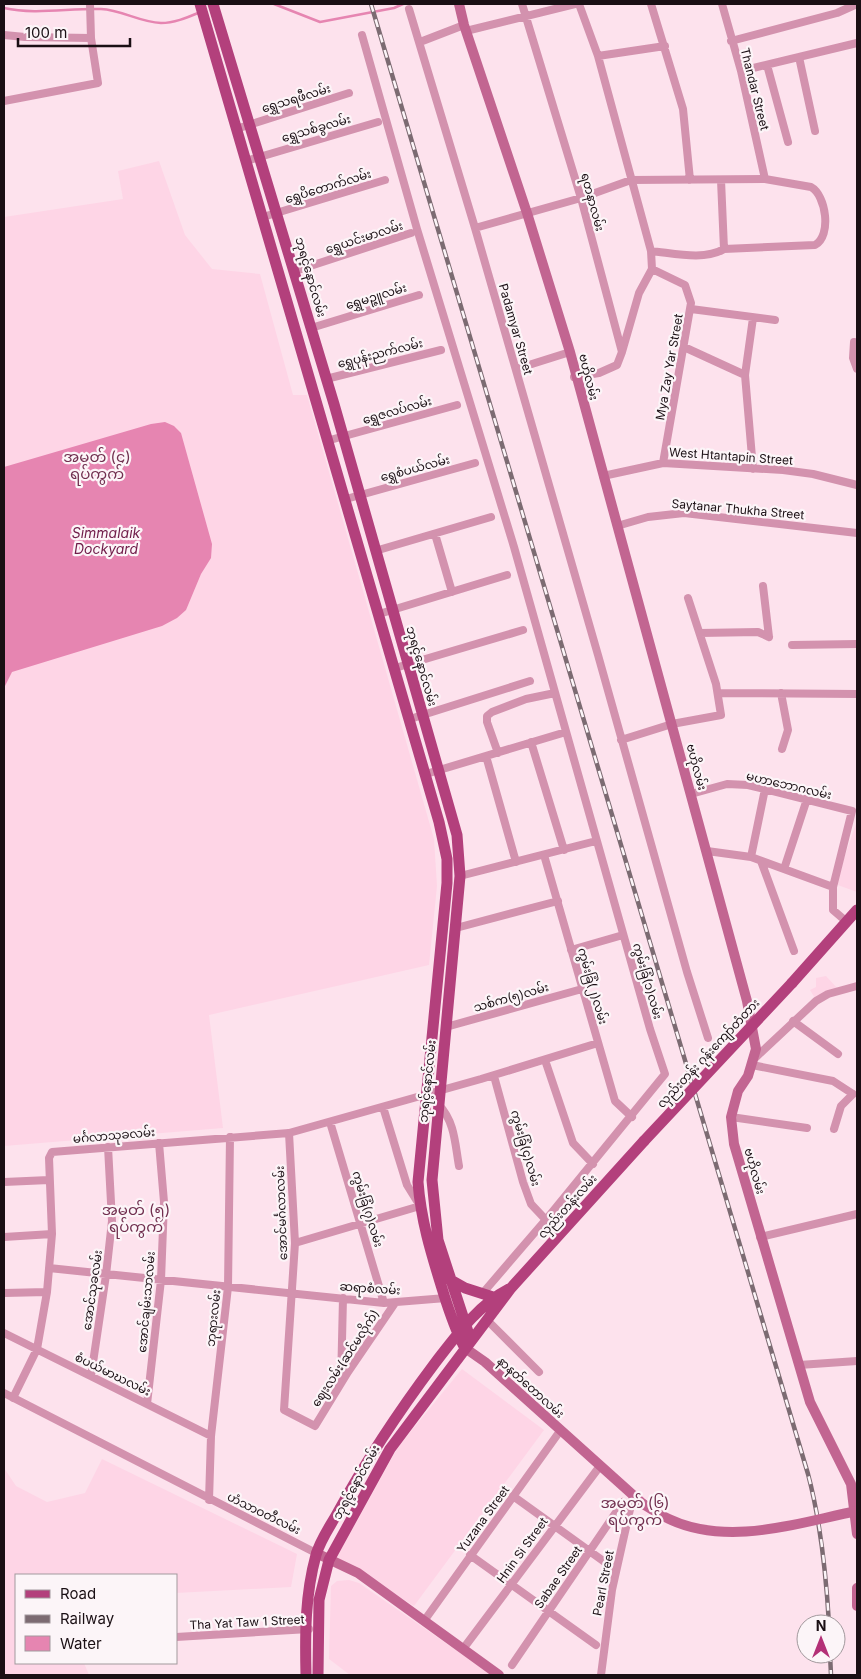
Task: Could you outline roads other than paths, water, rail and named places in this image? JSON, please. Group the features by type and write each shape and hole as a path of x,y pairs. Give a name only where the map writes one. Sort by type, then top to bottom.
{"main road":[{"name":"ဘုရင့်နောင်လမ်း","path":"200,4 330,440 426,774 447,859 438,978 425,1095 418,1182 420,1206 428,1246 446,1298 468,1344 390,1449 329,1560 319,1600 318,1675"},
{"name":"ဗဟိုလမ်း","path":"459,4 465,28 527,213 570,352 574,377 672,724 747,1001 756,1048 753,1062 738,1091 731,1118 734,1144 810,1402 838,1463 851,1484 857,1534"},
{"name":"ဘုရင့်နောင်လမ်း","path":"214,9 261,156 344,437 457,835 460,876 432,1180 438,1240 462,1330"},
{"name":"လှည်းတန်း ဂုန်းကျော်တံတား","path":"644,1141 792,983 857,910"},
{"path":"443,921 456,925"},
{"path":"438,978 451,980"},
{"path":"432,1033 446,1031"},
{"name":"လှည်းတန်းလမ်း","path":"468,1344 488,1321 511,1288 644,1141"},
{"path":"449,1279 488,1296"},
{"name":"လှည်းတန်းလမ်း","path":"306,1675 305,1630 308,1586 316,1552 362,1468 396,1415 488,1296 511,1288"},
{"name":"နာနတ်တောလမ်း","path":"468,1344 560,1431 642,1504 670,1520 717,1532 768,1529 857,1511"},
{"path":"838,1463 857,1482"},
{"name":"ဟံသာဝတီလမ်း","path":"316,1552 358,1573 500,1675"},
{"path":"857,1588 857,1606"}],"street":[{"path":"4,101 98,83 90,4"},
{"name":"ရတနာလမ်း","path":"522,4 581,198 622,352"},
{"path":"420,42 465,28 575,4"},
{"path":"574,377 600,373 617,365 639,293 652,269 651,251 598,56 579,4"},
{"path":"651,4 683,109 690,180"},
{"path":"722,5 731,4"},
{"path":"731,41 837,13 857,4"},
{"name":"Thandar Street","path":"722,5 741,71 765,180"},
{"name":"Padamyar Street","path":"408,9 420,42 475,228 702,1027 708,1038"},
{"path":"4,35 92,38"},
{"name":"ကွမ်းခြံ(၁)လမ်း","path":"362,35 555,693 650,1030 665,1074 632,1117"},
{"path":"741,71 857,43"},
{"path":"598,56 665,46"},
{"path":"799,57 815,131"},
{"path":"767,65 788,142"},
{"name":"ရွှေသရဖီလမ်း","path":"236,129 349,93"},
{"name":"ရွှေသစ်ခွလမ်း","path":"246,161 378,122"},
{"name":"ရွှေပိတောက်လမ်း","path":"264,218 385,180"},
{"path":"475,228 581,198 631,180 765,180 811,187 816,190 826,214 823,236 820,242 815,244 724,249 717,254 699,255 651,251"},
{"path":"721,180 724,249"},
{"name":"ရွှေယင်းမာလမ်း","path":"295,271 411,233"},
{"name":"Mya Zay Yar Street","path":"652,269 685,285 691,309 663,463"},
{"name":"ရွှေမဉ္ဇူလမ်း","path":"311,328 419,295"},
{"path":"691,309 750,315 753,318 775,320"},
{"path":"753,318 745,375 753,469"},
{"path":"854,342 853,358 857,369"},
{"path":"684,347 745,375"},
{"name":"ရွှေပုန်းညက်လမ်း","path":"326,379 441,350"},
{"path":"516,369 570,352"},
{"path":"320,408 334,404"},
{"name":"ရွှေဇလပ်လမ်း","path":"330,440 457,405"},
{"name":"ရွှေစံပယ်လမ်း","path":"346,499 475,463"},
{"name":"West Htantapin Street","path":"603,476 663,463 813,474 857,485"},
{"name":"Saytanar Thukha Street","path":"617,526 648,516 684,513 857,533"},
{"path":"375,551 491,517"},
{"path":"435,534 452,592"},
{"path":"379,614 507,575"},
{"path":"700,633 758,632 769,637 763,586"},
{"path":"621,740 672,724 721,715 718,693 688,598"},
{"path":"395,668 522,630"},
{"path":"792,645 857,646 857,640"},
{"path":"410,719 530,682"},
{"path":"498,753 487,722 488,716 492,712 526,699 555,693"},
{"path":"718,693 857,694"},
{"path":"781,693 788,730 782,749"},
{"path":"426,774 566,732"},
{"path":"531,742 564,850"},
{"path":"486,756 516,862"},
{"name":"မဟာဘောဂလမ်း","path":"691,794 728,784 748,785 853,812 833,888"},
{"path":"751,857 765,789"},
{"path":"784,869 807,799"},
{"path":"460,876 596,841"},
{"path":"707,851 751,857 833,888 834,910 847,922"},
{"name":"ကွမ်းခြံ(၂)လမ်း","path":"544,854 615,1100 632,1117"},
{"path":"761,860 794,951"},
{"path":"456,925 558,901"},
{"path":"571,950 623,935"},
{"path":"753,1062 793,1021 822,997 857,986"},
{"name":"သစ်က(၅)လမ်း","path":"446,1031 582,989"},
{"path":"793,1021 838,1054"},
{"name":"မင်္ဂလာသုခလမ်း","path":"13,1398 37,1350 47,1292 52,1234 49,1158 52,1152 289,1132 494,1076 598,1043"},
{"path":"545,1060 573,1143 593,1164"},
{"path":"753,1062 833,1081 855,1094 841,1106 834,1129"},
{"name":"ကွမ်းခြံ(၄)လမ်း","path":"494,1076 523,1182 531,1204 546,1220"},
{"path":"439,1106 447,1114 453,1130 459,1166"},
{"path":"294,1243 420,1206 408,1185 383,1107"},
{"path":"488,1296 546,1220 632,1117"},
{"path":"731,1118 807,1128"},
{"name":"ကွမ်းခြံ(၇)လမ်း","path":"330,1122 384,1303"},
{"name":"အောင်မင်္ဂလာလမ်း","path":"289,1132 294,1243 284,1410 315,1426"},
{"name":"ဘုရားလမ်း","path":"209,1500 212,1436 228,1287 230,1137"},
{"name":"အောင်ချမ်းသာလမ်း","path":"147,1404 161,1280 164,1202 159,1143"},
{"name":"အောင်သုခလမ်း","path":"91,1376 112,1222 108,1147"},
{"path":"4,1182 49,1180"},
{"path":"760,1237 857,1214"},
{"path":"4,1237 52,1234"},
{"name":"ဆရာစံလမ်း","path":"49,1268 384,1303 446,1298"},
{"path":"4,1293 47,1292"},
{"path":"341,1384 343,1298"},
{"name":"ဈေးလမ်း(ဆင်မလိုက်)","path":"315,1426 395,1303"},
{"path":"488,1321 539,1372"},
{"name":"စံပယ်မာဃလမ်း","path":"4,1333 212,1436"},
{"path":"799,1365 857,1361"},
{"name":"ဟံသာဝတီလမ်း","path":"4,1393 209,1500 316,1552"},
{"name":"Yuzana Street","path":"424,1621 560,1431"},
{"name":"Hnin Si Street","path":"463,1649 600,1466"},
{"path":"513,1496 613,1568"},
{"name":"Pearl Street","path":"601,1675 612,1590 633,1496"},
{"name":"Sabae Street","path":"512,1665 623,1502"},
{"path":"470,1555 510,1586 596,1645"},
{"name":"Tha Yat Taw 1 Street","path":"178,1637 319,1629"}],"water":[{"name":"Simmalaik Dockyard","path":"165,422 174,426 181,433 212,544 211,558 201,574 186,610 177,618 162,626 12,672 4,688 4,467 151,424"}],"waterway":[{"path":"274,4 320,22 394,8 403,4"},
{"path":"4,8 28,11 101,9 116,11 145,21 161,23 175,21 198,13"}],"railway":[{"path":"371,4 808,1474 822,1548 828,1614"},
{"path":"830,1664 831,1675"}],"district":[{"name":"အမှတ် (၄) ရပ်ကွက်","path":"97,464"},
{"name":"အမှတ် (၅) ရပ်ကွက်","path":"136,1218"},
{"name":"အမှတ် (၆) ရပ်ကွက်","path":"635,1510"}]}
